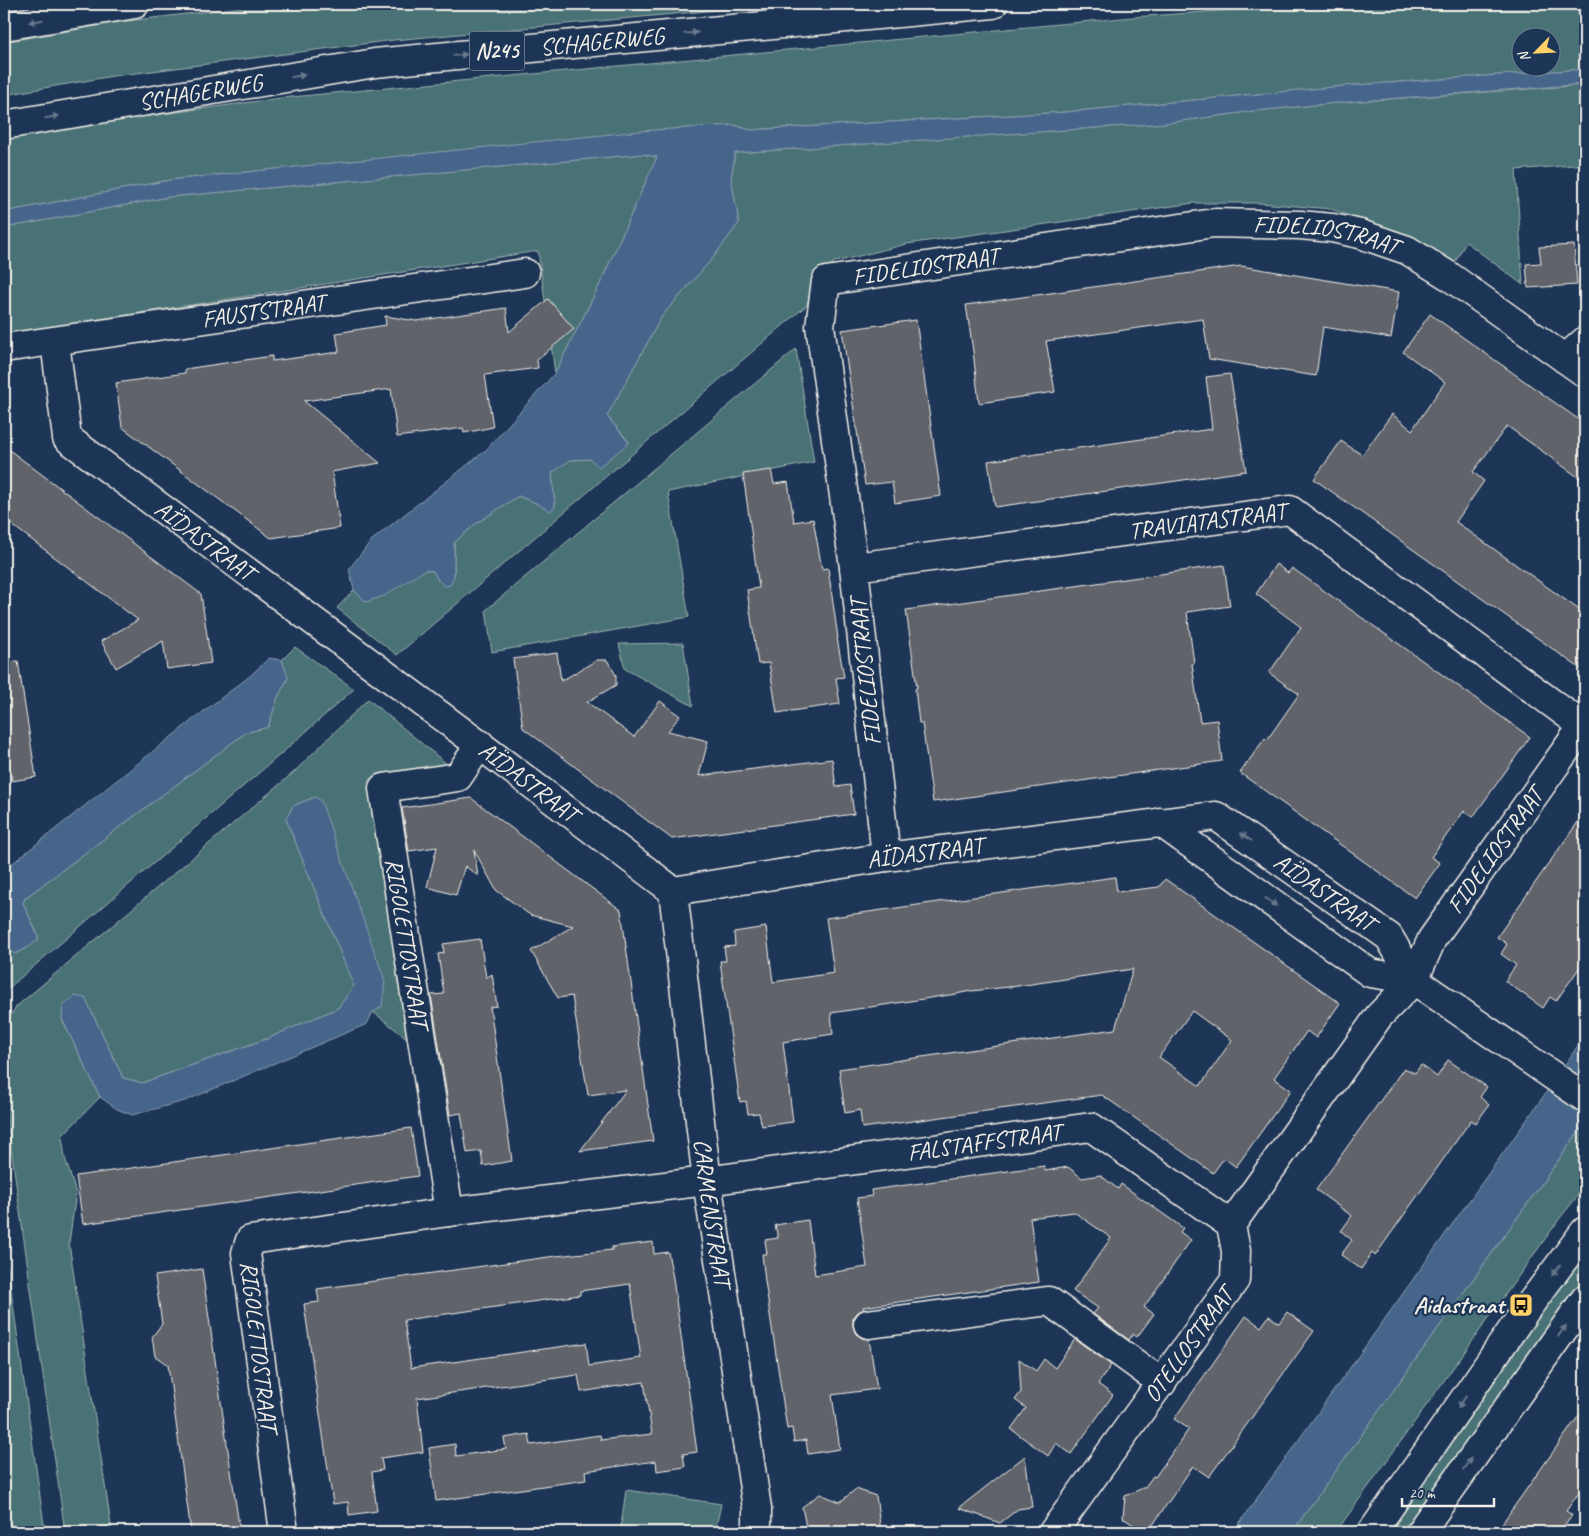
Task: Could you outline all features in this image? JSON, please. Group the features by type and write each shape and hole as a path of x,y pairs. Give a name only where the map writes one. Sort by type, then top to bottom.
{"street":[{"path":"4,26 135,4"},
{"name":"SCHAGERWEG","path":"4,125 375,63 993,4"},
{"name":"FIDELIOSTRAAT","path":"886,857 854,568 820,326 826,281 1214,223 1300,224 1360,234 1407,250 1442,271 1575,366 1585,341"},
{"name":"FAUSTSTRAAT","path":"4,348 525,273"},
{"name":"AÏDASTRAAT","path":"55,342 67,438 480,744 673,891 886,857 1216,816 1389,937 1414,980 1585,1098"},
{"name":"TRAVIATASTRAAT","path":"854,568 1290,510 1584,726"},
{"name":"FIDELIOSTRAAT","path":"1414,980 1432,939 1584,726"},
{"name":"RIGOLETTOSTRAAT","path":"449,1212 383,788 458,777 480,744"},
{"name":"AÏDASTRAAT","path":"1160,822 1370,973 1414,980"},
{"name":"CARMENSTRAAT","path":"673,891 707,1181 757,1508 757,1532"},
{"path":"1231,1226 1378,1016 1414,980"},
{"name":"FALSTAFFSTRAAT","path":"707,1181 1091,1126 1231,1226"},
{"name":"RIGOLETTOSTRAAT","path":"284,1532 246,1253 250,1240 449,1212 707,1181"},
{"name":"OTELLOSTRAAT","path":"1053,1532 1235,1280 1236,1252 1231,1226"},
{"path":"1372,1532 1528,1307 1585,1231"},
{"path":"1420,1532 1585,1299"},
{"path":"868,1324 1049,1301 1162,1383"}],"green space":[{"path":"268,4 782,4 394,40 113,76 4,95 4,42 120,22"},
{"path":"1319,4 1585,4 1585,69 1562,71 1562,28 1512,28 1512,74 1344,86 1066,112 750,130 734,125 647,131 170,180 4,212 4,139 82,125 281,98 1133,17"},
{"path":"1585,85 1585,164 1516,170 1523,285 1466,242 1454,264 1410,238 1331,209 1260,203 1194,203 907,244 835,262 813,281 807,305 397,655 337,608 354,590 366,602 425,570 433,571 438,580 454,576 454,543 474,525 518,496 536,503 555,507 552,473 570,460 590,459 629,442 607,416 662,316 712,259 739,223 731,178 735,153 1166,123 1254,111 1347,102"},
{"path":"643,154 657,157 600,284 555,373 538,251 4,334 4,228 168,197"},
{"path":"796,349 814,462 668,492 689,617 492,652 486,610"},
{"path":"683,643 693,706 625,669 619,644"},
{"path":"295,647 354,689 4,992 4,947 7,951 38,940 38,935 23,903 25,898 245,733 268,727 278,697 288,678 282,660"},
{"path":"368,699 448,765 377,782 412,1042 373,1012 315,797 293,806 286,819 354,986 338,1008 269,1038 142,1083 123,1078 85,998 62,1019 100,1097 62,1136 65,1158 76,1193 69,1243 112,1532 65,1532 4,1098 4,1024 17,1006 293,773"},
{"path":"1583,1126 1585,1127 1585,1187 1560,1218 1336,1532 1292,1532"},
{"path":"4,1240 45,1532 4,1532"},
{"path":"1585,1245 1585,1282 1408,1532 1382,1532"},
{"path":"626,1490 721,1504 715,1532 620,1532"}],"water":[{"path":"1585,69 1585,84 1347,102 1254,111 1166,123 735,153 731,178 739,223 712,259 662,316 607,416 629,443 599,467 590,459 570,460 552,473 555,507 550,511 518,496 474,525 454,543 454,576 450,585 444,586 433,571 425,570 384,596 366,602 354,590 349,569 372,540 485,451 555,373 600,284 657,157 643,154 168,197 4,228 4,212 170,180 640,131 734,125 750,130 1066,112 1344,86 1512,74 1512,78 1562,78 1562,71"},
{"path":"269,658 282,660 288,678 278,697 268,727 245,733 25,898 23,903 38,936 38,940 15,954 4,947 4,870 250,676"},
{"path":"315,797 321,801 385,981 382,1007 373,1012 367,1024 185,1101 132,1115 117,1109 100,1097 62,1019 63,1006 75,996 85,998 123,1078 142,1083 269,1038 338,1008 354,986 286,819 293,806"},
{"path":"1585,1035 1585,1123 1292,1532 1233,1532 1543,1097"}],"building":[{"path":"1574,245 1577,285 1528,288 1526,264 1541,263 1539,247"},
{"path":"1241,266 1399,292 1391,338 1323,327 1316,376 1209,359 1203,319 1046,341 1055,392 979,403 966,305"},
{"path":"548,299 574,329 537,360 538,368 485,375 493,427 464,433 463,428 397,437 391,389 304,401 380,463 332,472 340,528 271,538 122,427 116,383 185,373 185,369 272,356 272,361 339,352 336,333 386,325 385,316 416,321 506,308 509,332"},
{"path":"1430,314 1585,424 1585,482 1507,426 1473,472 1484,481 1456,522 1585,614 1585,672 1314,479 1341,441 1362,455 1392,414 1412,430 1445,382 1403,352"},
{"path":"916,320 941,496 895,503 892,482 865,485 842,330"},
{"path":"1230,374 1246,471 995,507 988,461 1212,429 1206,377"},
{"path":"4,446 201,594 211,663 167,669 163,641 116,668 101,641 138,620 4,519"},
{"path":"771,470 774,484 788,482 794,522 813,519 822,569 828,568 844,677 836,678 840,704 777,713 769,663 758,664 747,590 759,588 743,474"},
{"path":"1276,564 1288,573 1292,568 1530,737 1473,817 1464,811 1431,857 1440,863 1415,898 1240,773 1265,738 1267,740 1299,694 1269,673 1301,627 1256,594"},
{"path":"1224,565 1230,606 1187,612 1200,722 1217,720 1222,761 933,802 922,723 919,723 915,689 917,688 906,610"},
{"path":"557,653 561,681 597,660 607,660 616,675 616,685 587,702 634,737 660,701 680,716 668,731 708,741 699,776 832,759 836,787 850,785 854,814 672,839 523,728 513,659"},
{"path":"18,661 36,777 12,781 11,772 4,773 4,662"},
{"path":"471,798 621,910 653,1141 580,1151 626,1090 588,1095 572,996 558,998 531,951 573,926 530,915 496,890 474,850 478,876 465,866 456,895 427,887 437,847 409,851 402,808"},
{"path":"1585,812 1585,960 1556,1001 1550,997 1543,1008 1505,981 1516,965 1501,954 1507,944 1497,937"},
{"path":"1115,877 1117,892 1159,887 1165,879 1340,1003 1316,1038 1307,1031 1274,1078 1291,1090 1236,1167 1224,1158 1213,1173 1102,1095 862,1128 860,1110 845,1113 839,1069 1115,1029 1133,969 971,991 831,1013 833,1034 783,1042 793,1122 762,1126 759,1113 748,1114 746,1101 740,1102 720,961 726,961 724,947 735,946 734,932 766,927 773,982 834,973 826,918","holes":["1192,1011 1232,1040 1200,1086 1159,1057"]},
{"path":"480,939 486,978 492,974 497,1006 490,1007 512,1161 483,1166 481,1151 467,1153 461,1113 450,1115 431,995 444,994 438,954 444,953 443,944"},
{"path":"1448,1060 1487,1087 1480,1097 1489,1105 1476,1123 1471,1120 1375,1256 1372,1253 1361,1269 1341,1255 1352,1240 1341,1231 1352,1216 1316,1190 1404,1068 1415,1073 1421,1065 1437,1077"},
{"path":"411,1128 418,1176 83,1224 76,1176"},
{"path":"1044,1166 1045,1171 1068,1167 1082,1178 1100,1175 1118,1189 1121,1184 1183,1228 1180,1232 1191,1240 1144,1307 1154,1314 1137,1337 1133,1334 1129,1340 1093,1314 1098,1308 1073,1291 1111,1238 1074,1212 1030,1218 1039,1282 863,1307 864,1309 853,1318 853,1326 856,1334 862,1338 869,1339 877,1389 832,1395 840,1449 808,1454 806,1440 794,1442 792,1428 787,1429 762,1254 767,1254 765,1240 778,1238 775,1225 808,1220 815,1275 867,1267 857,1198 872,1196 871,1190"},
{"path":"653,1242 654,1254 668,1252 697,1452 683,1454 685,1467 657,1471 656,1461 585,1471 586,1480 436,1501 429,1448 455,1444 456,1456 506,1449 504,1438 529,1434 531,1445 600,1435 601,1440 652,1434 644,1382 581,1392 578,1375 417,1398 423,1452 381,1458 383,1470 372,1472 377,1511 349,1515 348,1502 333,1504 304,1304 319,1302 317,1289 612,1250 612,1247","holes":["630,1284 641,1358 589,1366 586,1343 411,1368 404,1320 580,1295 580,1291"]},
{"path":"202,1269 240,1532 191,1532 168,1365 155,1356 152,1337 162,1324 155,1276"},
{"path":"1287,1312 1314,1331 1209,1477 1193,1466 1148,1532 1144,1532 1123,1518 1125,1496 1145,1487 1153,1476 1155,1477 1189,1429 1174,1419 1246,1316 1261,1327 1269,1316 1279,1323"},
{"path":"1075,1339 1111,1365 1098,1384 1113,1395 1071,1454 1056,1443 1048,1456 1011,1429 1026,1408 1015,1400 1021,1392 1019,1359 1036,1371 1044,1359 1055,1368"},
{"path":"1585,1407 1585,1484 1566,1511 1572,1515 1559,1532 1496,1532"},
{"path":"1025,1456 1032,1507 1018,1509 1000,1523 959,1508"},
{"path":"856,1489 876,1496 881,1532 807,1532 802,1507 820,1494 840,1502"}],"place":[{"name":"Aidastraat","path":"1521,1305"}]}
